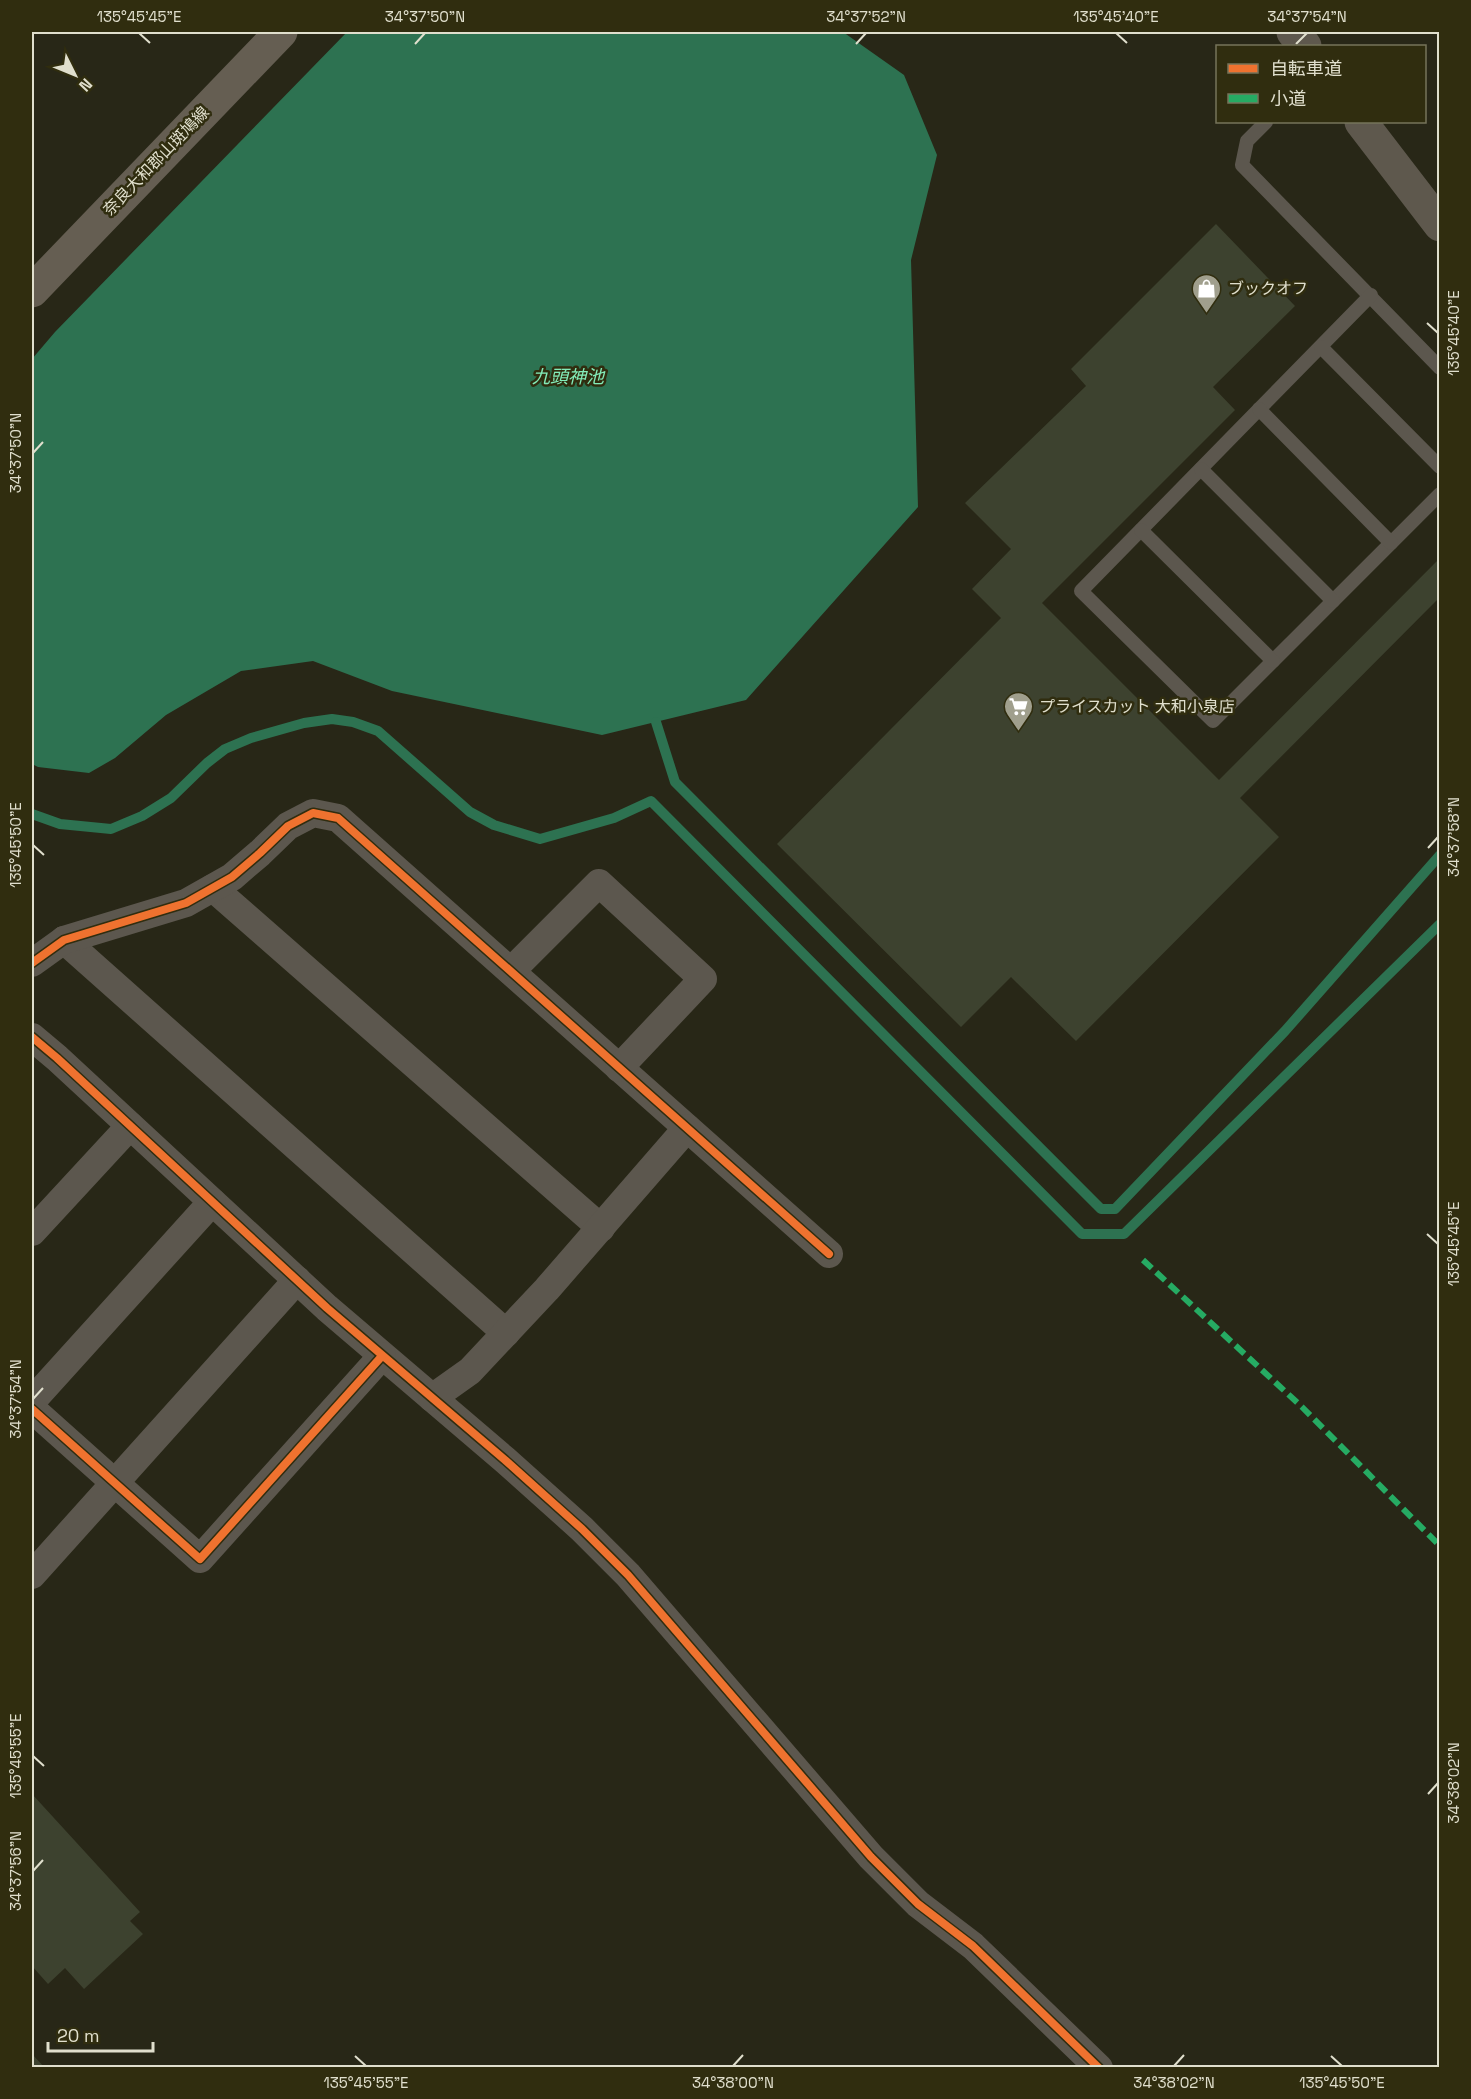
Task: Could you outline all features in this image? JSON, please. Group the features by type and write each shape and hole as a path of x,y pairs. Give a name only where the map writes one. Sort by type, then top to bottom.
{"main road":[{"name":"奈良大和郡山斑鳩線","path":"32,291 281,32"}],"street":[{"path":"1293,32 1304,45"},
{"path":"1362,123 1440,225"},
{"path":"32,963 64,939 186,903 232,877 288,826 313,813 338,818 829,1254"},
{"path":"511,971 599,883 703,979 620,1068"},
{"path":"213,888 601,1228"},
{"path":"64,939 506,1333"},
{"path":"32,1037 297,1281 582,1529 628,1575 871,1857 918,1904 973,1946 1099,2067"},
{"path":"32,1232 130,1126"},
{"path":"432,1398 470,1371 506,1333 687,1128"},
{"path":"32,1401 212,1202"},
{"path":"32,1575 297,1281"},
{"path":"32,1409 200,1559 382,1356"}],"lane":[{"path":"1265,123 1247,141 1242,165 1440,368"},
{"path":"1371,296 1081,591 1213,721 1440,494"},
{"path":"1321,346 1440,467"},
{"path":"1259,409 1391,543"},
{"path":"1201,469 1333,601"},
{"path":"1141,530 1273,661"}],"water":[{"name":"九頭神池","path":"347,32 843,32 904,75 937,155 911,260 918,507 746,700 602,735 392,691 313,661 241,671 166,715 115,758 89,773 38,767 32,764 32,359 55,332"}],"building":[{"name":"プライスカット 大和小泉店","path":"1216,224 1295,306 1213,387 1235,410 1042,603 1219,780 1440,558 1440,597 1240,798 1279,837 1076,1041 1011,977 961,1027 777,844 1001,618 972,589 1011,549 965,503 1086,386 1071,369"},
{"path":"32,1794 140,1912 130,1921 143,1934 84,1989 65,1968 48,1984 32,1966"},
{"path":"32,2054 45,2068 32,2068"}],"waterway":[{"path":"32,814 60,824 111,829 142,816 171,798 225,749 251,738 304,723 332,719 353,722 378,731 470,812 494,825 540,839 614,818 651,801 1082,1234 1124,1234 1440,924"},
{"path":"656,722 675,782 1101,1209 1115,1209 1285,1031 1440,855"}],"marked path":[{"path":"1143,1260 1302,1407 1440,1546"}],"cycle path":[{"path":"32,963 64,940 186,903 232,877 288,826 313,813 338,818 829,1254"},
{"path":"32,1037 327,1308 582,1529 628,1575 871,1857 918,1904 973,1946 1099,2068"},
{"path":"32,1409 200,1559 382,1356"}],"place":[{"name":"ブックオフ","path":"1207,314"},
{"name":"プライスカット 大和小泉店","path":"1018,732"}]}
